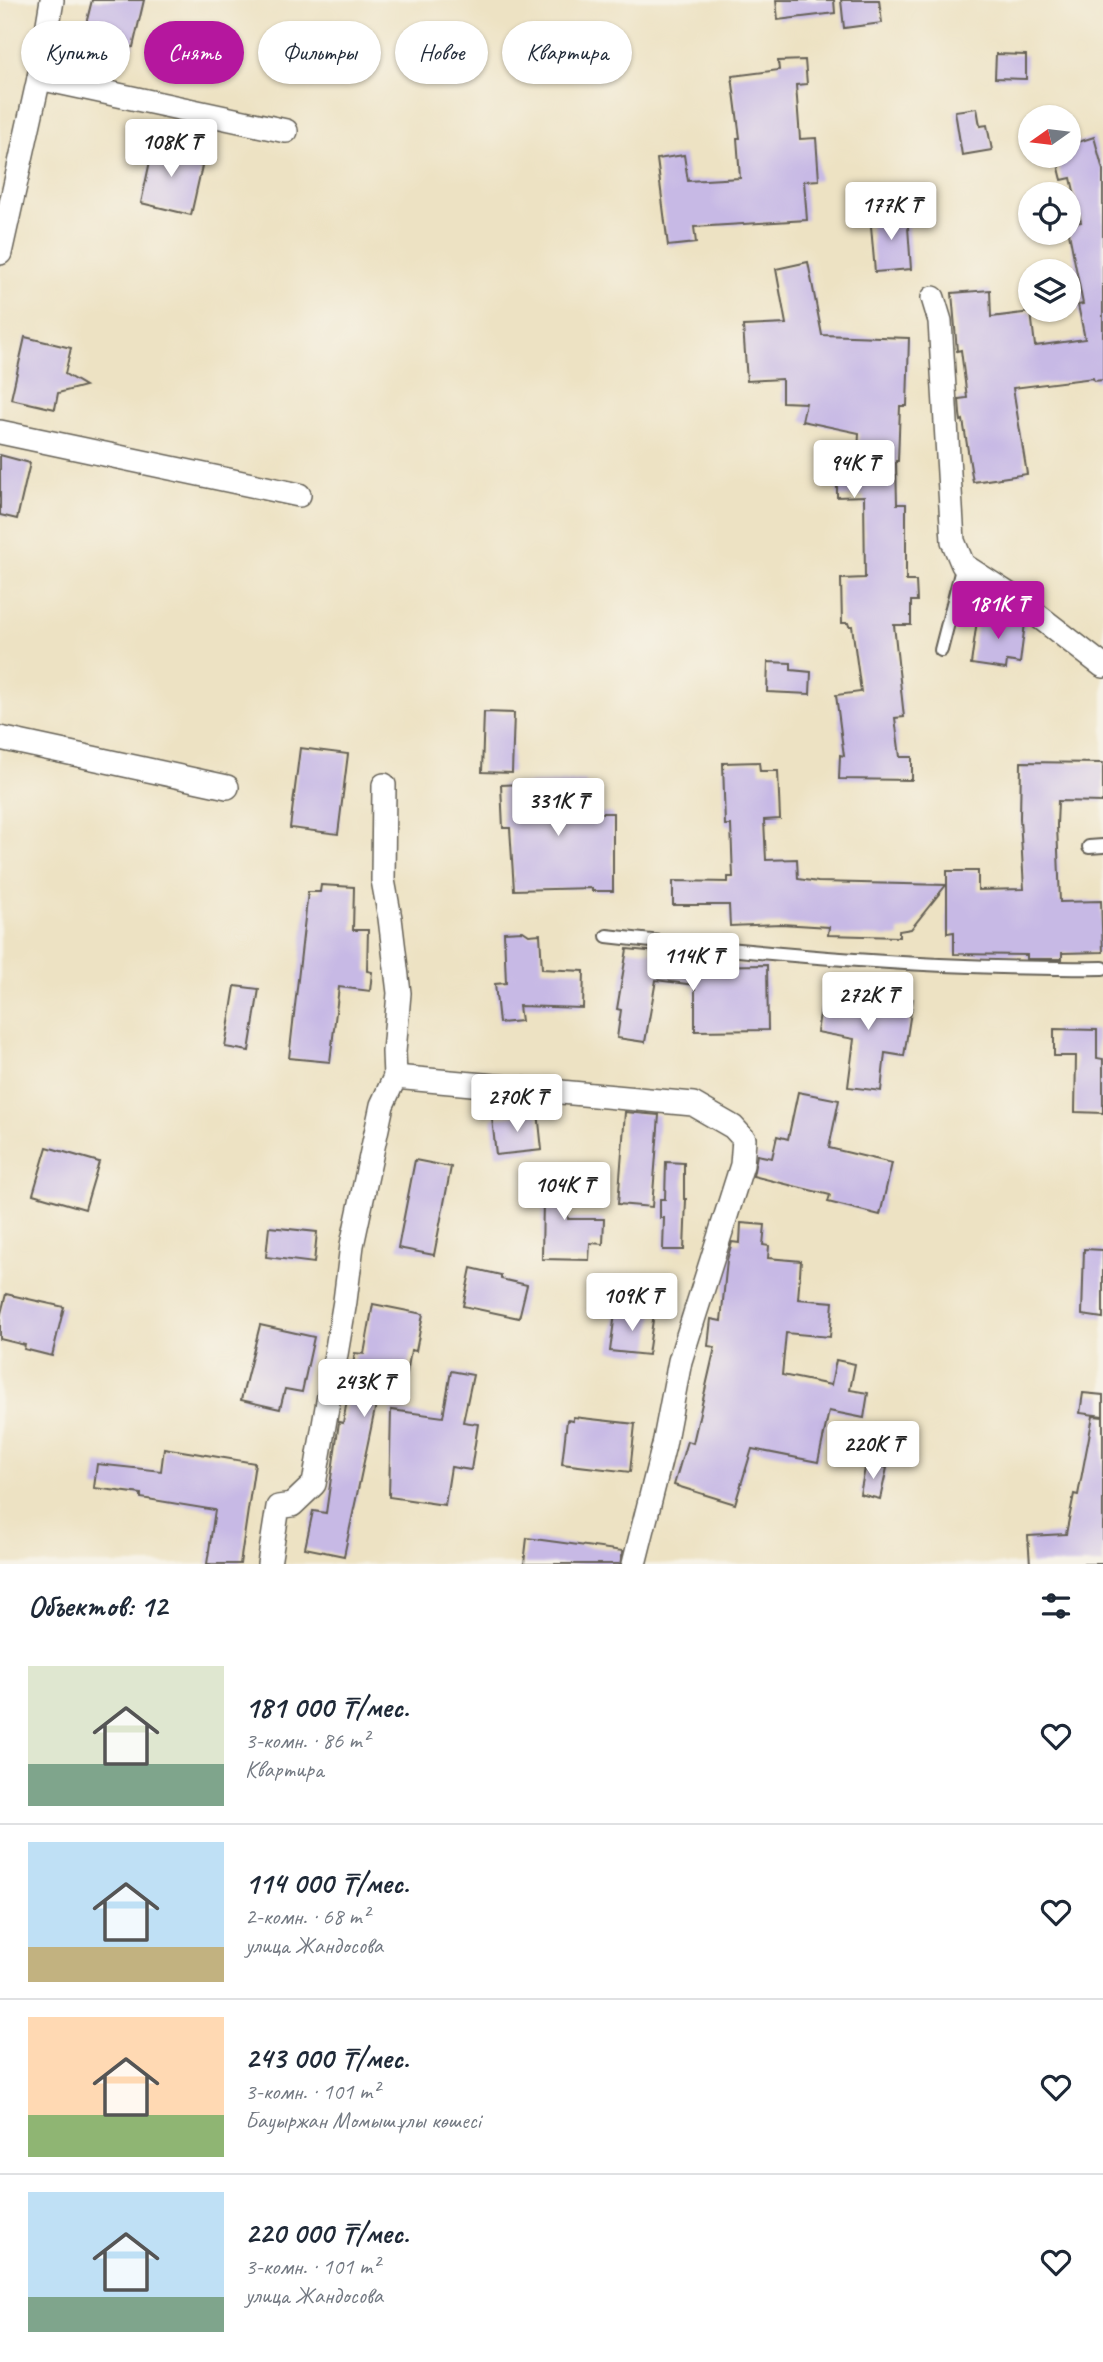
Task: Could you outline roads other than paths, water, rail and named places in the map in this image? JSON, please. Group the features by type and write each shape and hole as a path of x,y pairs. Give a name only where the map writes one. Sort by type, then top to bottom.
{"street":[{"path":"48,21 52,0"},
{"path":"0,253 38,84"},
{"path":"67,84 286,131"},
{"path":"933,298 940,321 953,541 963,565 1019,601 1103,666"},
{"path":"0,432 299,495"},
{"path":"0,738 227,787"},
{"path":"269,1564 278,1507 292,1505 314,1484 352,1245 382,1105 395,1077 394,1052 399,993 383,880 384,785"},
{"path":"395,1077 692,1104 733,1127 744,1139 742,1165 680,1361 664,1445 634,1564"}],"lane":[{"path":"942,650 963,565"},
{"path":"1089,846 1103,846"},
{"path":"607,936 891,964 1015,969 1103,968"}]}
